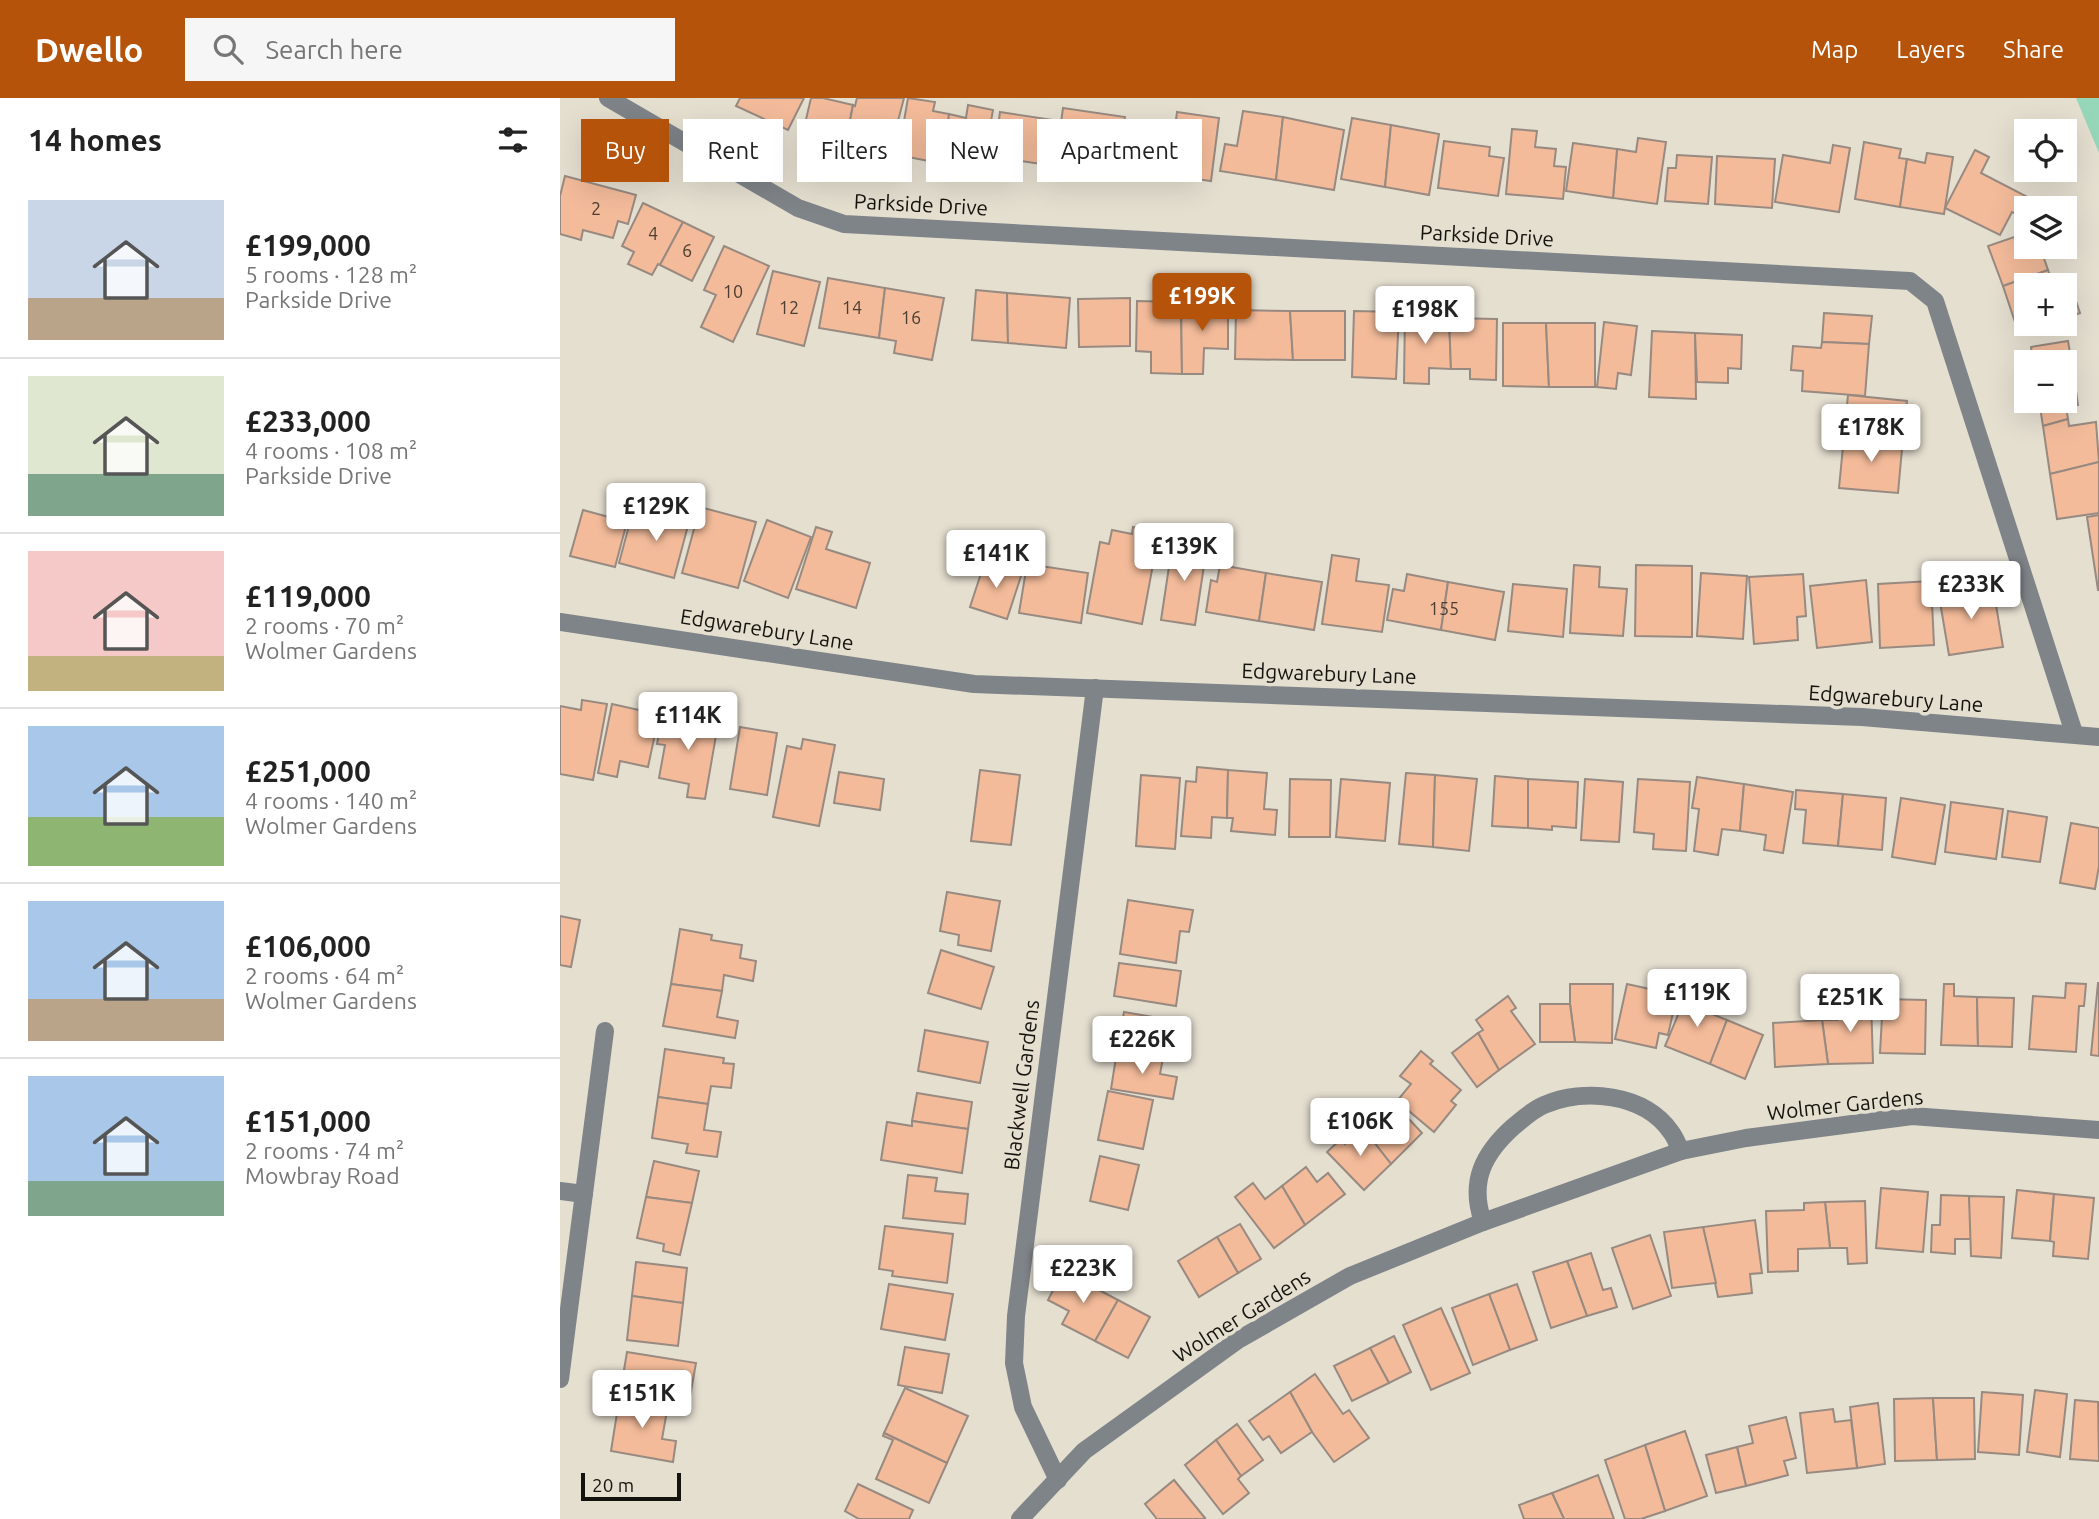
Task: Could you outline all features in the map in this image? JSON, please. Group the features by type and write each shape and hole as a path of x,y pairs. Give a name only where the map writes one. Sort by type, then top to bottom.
{"street":[{"name":"Parkside Drive","path":"608,98 798,208 844,224 1910,281 1935,301 2074,733"},
{"name":"Edgwarebury Lane","path":"560,622 974,684 1863,717 2099,737"},
{"name":"Blackwell Gardens","path":"1058,1480 1023,1407 1014,1363 1015,1339 1095,688"},
{"path":"560,1378 605,1031"},
{"path":"1483,1222 1477,1204 1477,1181 1484,1163 1499,1140 1527,1115 1544,1105 1593,1096 1628,1100 1659,1118 1672,1132 1681,1151"},
{"name":"Wolmer Gardens","path":"1020,1519 1084,1451 1238,1340 1350,1276 1483,1222 1681,1151 1746,1139 1912,1116 2099,1130"},
{"path":"560,1191 584,1194"}],"green space":[{"path":"2076,98 2099,98 2099,153"}],"building":[{"path":"740,98 804,98 788,130 783,128 783,119 764,119 736,106"},
{"path":"811,98 853,105 850,119 806,119"},
{"path":"857,98 904,98 899,119 850,119 853,105 855,106"},
{"path":"908,98 935,102 933,111 949,114 948,119 926,119 926,160 912,158 912,119 904,119"},
{"path":"968,105 993,110 991,119 948,119 949,114 966,118"},
{"path":"1063,108 1125,117 1125,119 1061,119"},
{"path":"1243,111 1283,117 1276,180 1220,171 1225,144 1237,146"},
{"path":"1000,112 1047,119 1037,119 1037,163 1023,161 1023,119 999,119"},
{"path":"1177,112 1219,118 1211,181 1202,180 1202,119 1176,119"},
{"path":"1283,117 1344,130 1334,190 1276,180"},
{"path":"1352,118 1391,125 1385,187 1341,179"},
{"path":"1391,125 1439,134 1429,195 1385,187"},
{"path":"1512,129 1537,131 1535,147 1556,149 1554,166 1566,167 1563,199 1506,194"},
{"path":"1638,138 1666,142 1657,204 1613,198 1617,149 1636,152"},
{"path":"1444,141 1490,147 1489,156 1504,158 1498,196 1438,188"},
{"path":"1864,142 1901,149 1899,158 1907,159 1900,207 1855,199"},
{"path":"1573,143 1617,149 1613,198 1566,191"},
{"path":"1833,145 1850,148 1839,212 1775,202 1783,155 1830,163"},
{"path":"1975,150 1989,157 1981,173 2025,196 2014,196 2014,213 2012,212 2000,235 1945,208"},
{"path":"1927,153 1953,157 1944,214 1900,207 1907,159 1925,163"},
{"path":"1677,155 1712,157 1708,204 1665,201 1668,168 1676,168"},
{"path":"1717,156 1775,159 1772,208 1715,204"},
{"path":"565,176 636,195 628,224 618,221 613,238 583,230 581,240 560,234 560,196"},
{"path":"643,203 683,222 652,275 628,264 634,252 622,246"},
{"path":"683,222 714,237 692,281 660,265"},
{"path":"2014,237 2014,259 2044,259 2048,270 2040,273 2014,273 2014,282 2003,286 1988,246"},
{"path":"724,246 769,266 733,342 701,327 716,295 704,290"},
{"path":"773,271 820,282 804,346 757,334"},
{"path":"828,278 885,288 879,338 819,328"},
{"path":"2014,282 2014,319 2003,286"},
{"path":"885,288 944,298 932,360 894,353 896,341 879,338"},
{"path":"976,290 1007,293 1008,343 972,340"},
{"path":"1007,293 1070,298 1066,348 1008,343"},
{"path":"1130,298 1130,346 1079,347 1078,299"},
{"path":"1137,301 1181,302 1182,374 1151,373 1151,352 1136,351"},
{"path":"1181,302 1228,303 1228,349 1204,348 1203,374 1182,374"},
{"path":"1236,310 1290,311 1293,360 1235,359"},
{"path":"1290,311 1345,311 1345,360 1293,360"},
{"path":"1354,311 1399,312 1396,379 1352,377"},
{"path":"1405,312 1430,313 1430,318 1449,318 1451,369 1429,368 1429,384 1404,383"},
{"path":"1824,313 1872,316 1869,344 1822,342"},
{"path":"1449,318 1497,319 1496,380 1470,379 1470,369 1451,369"},
{"path":"1604,322 1637,326 1631,375 1618,373 1616,389 1597,387"},
{"path":"1503,323 1546,323 1549,387 1503,386"},
{"path":"1546,323 1595,323 1595,387 1549,387"},
{"path":"1652,331 1695,333 1696,399 1649,397"},
{"path":"1695,333 1742,335 1741,369 1728,368 1728,383 1697,382"},
{"path":"2068,341 2070,350 2031,350 2031,347"},
{"path":"1822,342 1869,344 1865,396 1802,391 1803,371 1791,370 1793,346 1821,348"},
{"path":"1848,395 1907,401 1903,438 1844,436"},
{"path":"2041,413 2067,413 2068,419 2043,426"},
{"path":"2068,419 2069,426 2096,422 2099,462 2050,474 2043,426"},
{"path":"1844,436 1903,438 1898,493 1839,488"},
{"path":"2099,462 2099,513 2057,519 2050,474"},
{"path":"700,507 756,522 738,588 682,573"},
{"path":"654,508 690,518 674,578 619,563 631,518 649,523"},
{"path":"583,510 627,522 615,567 570,556"},
{"path":"2099,515 2099,590 2098,590 2087,517"},
{"path":"767,520 811,537 788,598 744,581"},
{"path":"816,527 832,532 826,549 870,563 856,608 796,589"},
{"path":"1133,527 1159,532 1142,624 1087,613 1100,542 1109,544 1112,530 1132,534"},
{"path":"1173,540 1207,546 1195,625 1161,620"},
{"path":"1332,555 1359,559 1356,581 1389,585 1382,632 1322,624"},
{"path":"985,561 1022,573 1007,619 970,607"},
{"path":"1027,564 1088,573 1081,623 1019,613"},
{"path":"1220,565 1266,573 1259,621 1206,612 1211,580 1217,582"},
{"path":"1574,565 1600,567 1599,587 1627,589 1623,636 1570,633"},
{"path":"1636,565 1692,566 1692,637 1635,636"},
{"path":"1266,573 1322,582 1314,630 1259,621"},
{"path":"1701,573 1747,576 1743,639 1697,636"},
{"path":"1407,574 1448,582 1441,630 1387,620 1393,589 1404,591"},
{"path":"1803,574 1806,616 1797,617 1798,640 1754,644 1749,577"},
{"path":"1866,580 1872,642 1817,648 1810,586"},
{"path":"1931,581 1934,645 1880,648 1878,584"},
{"path":"1448,582 1504,592 1495,640 1441,630"},
{"path":"1513,584 1567,589 1563,637 1508,631"},
{"path":"1993,587 2003,647 1949,655 1939,596"},
{"path":"582,700 607,704 593,780 560,774 560,706 581,710"},
{"path":"612,704 648,712 644,731 655,734 648,767 620,761 617,777 598,773"},
{"path":"663,714 718,724 705,799 687,797 689,784 659,778 665,745 657,744"},
{"path":"740,727 777,733 767,795 730,789"},
{"path":"803,739 835,745 819,826 773,817 787,746 801,749"},
{"path":"1197,767 1228,770 1227,818 1212,817 1211,838 1181,836 1186,781 1196,782"},
{"path":"980,770 1020,775 1011,845 971,841"},
{"path":"1228,770 1267,773 1264,809 1277,810 1275,835 1231,831 1233,818 1227,818"},
{"path":"839,772 884,779 880,810 834,803"},
{"path":"1406,773 1435,775 1433,847 1399,844"},
{"path":"1141,775 1180,778 1175,849 1136,846"},
{"path":"1435,775 1477,779 1469,851 1433,847"},
{"path":"1495,776 1528,779 1528,828 1492,826"},
{"path":"1697,777 1744,784 1740,831 1722,829 1718,855 1694,851 1699,809 1692,808"},
{"path":"1290,779 1331,780 1330,837 1289,837"},
{"path":"1341,779 1390,783 1385,841 1336,837"},
{"path":"1528,779 1578,782 1576,828 1528,828"},
{"path":"1585,779 1623,782 1619,842 1581,840"},
{"path":"1638,779 1690,782 1686,851 1653,849 1654,834 1634,832"},
{"path":"1744,784 1793,792 1783,853 1764,850 1766,835 1740,831"},
{"path":"1796,790 1843,794 1838,846 1803,843 1806,810 1795,809"},
{"path":"1843,794 1886,798 1882,850 1838,846"},
{"path":"1901,798 1945,805 1935,864 1892,857"},
{"path":"1951,802 2003,809 1996,859 1945,852"},
{"path":"2008,811 2047,817 2040,862 2002,857"},
{"path":"2071,823 2099,828 2099,866 2095,889 2060,883"},
{"path":"947,892 1000,901 991,951 958,945 959,935 940,931"},
{"path":"1128,900 1193,910 1189,932 1180,931 1176,963 1120,954"},
{"path":"560,916 580,920 571,967 560,965"},
{"path":"680,929 712,935 711,940 742,945 740,958 756,961 753,981 724,975 722,991 671,984"},
{"path":"941,950 994,967 981,1009 928,993"},
{"path":"1119,963 1181,971 1176,1006 1114,996"},
{"path":"2066,983 2086,984 2084,1006 2079,1006 2076,1052 2029,1049 2033,996 2065,998"},
{"path":"2099,983 2099,1056 2091,1055"},
{"path":"671,984 722,991 717,1017 738,1021 735,1038 663,1026"},
{"path":"1570,984 1613,984 1612,1043 1575,1042"},
{"path":"1627,984 1677,995 1668,1035 1659,1033 1656,1048 1615,1039"},
{"path":"1944,984 1954,984 1954,996 1977,997 1978,1046 1941,1045"},
{"path":"1688,991 1717,1002 1712,1014 1727,1020 1710,1064 1665,1046"},
{"path":"1508,996 1516,1008 1511,1011 1535,1044 1499,1070 1478,1033 1483,1030 1476,1020"},
{"path":"1977,997 2014,998 2012,1047 1978,1046"},
{"path":"1883,999 1926,1000 1925,1054 1880,1053"},
{"path":"1871,1000 1873,1063 1828,1064 1822,1020 1837,1020 1836,1001"},
{"path":"1540,1004 1570,1004 1575,1042 1540,1042"},
{"path":"1124,1012 1182,1022 1178,1046 1165,1044 1163,1058 1117,1051"},
{"path":"1727,1020 1763,1035 1745,1079 1710,1064"},
{"path":"1822,1020 1828,1064 1775,1067 1773,1023"},
{"path":"925,1030 988,1042 980,1083 918,1071"},
{"path":"1478,1033 1499,1070 1477,1087 1452,1053"},
{"path":"665,1049 724,1058 723,1063 734,1064 731,1088 711,1086 708,1104 658,1097"},
{"path":"1117,1051 1163,1058 1160,1074 1177,1077 1173,1099 1111,1089"},
{"path":"1421,1051 1433,1061 1430,1064 1461,1090 1451,1101 1456,1105 1434,1132 1397,1101 1411,1084 1400,1076"},
{"path":"1108,1091 1153,1100 1143,1149 1098,1140"},
{"path":"917,1093 972,1102 968,1129 912,1121"},
{"path":"658,1097 708,1104 704,1130 721,1132 717,1157 686,1153 688,1144 652,1138"},
{"path":"1385,1105 1403,1124 1408,1118 1422,1133 1391,1164 1362,1127"},
{"path":"912,1121 968,1129 962,1173 881,1160 887,1122 912,1126"},
{"path":"1362,1127 1391,1164 1364,1190 1327,1152 1341,1139 1345,1144"},
{"path":"1100,1156 1139,1165 1128,1210 1090,1201"},
{"path":"654,1161 699,1171 692,1203 646,1197"},
{"path":"1306,1167 1317,1182 1328,1173 1345,1194 1305,1225 1282,1186"},
{"path":"908,1175 937,1178 935,1191 968,1194 965,1224 903,1218"},
{"path":"1253,1183 1265,1199 1282,1186 1305,1225 1274,1248 1235,1197"},
{"path":"1881,1188 1928,1192 1923,1252 1876,1248"},
{"path":"2017,1190 2054,1194 2050,1241 2012,1238"},
{"path":"2054,1194 2094,1198 2088,1259 2053,1256 2054,1242 2050,1241"},
{"path":"1941,1195 1969,1196 1972,1239 1955,1239 1955,1254 1931,1252 1932,1225 1940,1225"},
{"path":"1969,1196 2004,1197 2001,1258 1971,1256"},
{"path":"646,1197 692,1203 680,1255 663,1251 664,1244 637,1238"},
{"path":"1865,1201 1867,1263 1848,1264 1847,1248 1830,1248 1825,1202"},
{"path":"1825,1202 1830,1248 1798,1249 1798,1271 1768,1272 1766,1211 1804,1210 1804,1203"},
{"path":"1755,1220 1762,1273 1750,1274 1752,1293 1718,1297 1703,1227"},
{"path":"1240,1224 1261,1259 1238,1273 1217,1237"},
{"path":"885,1226 953,1234 947,1283 892,1276 893,1271 879,1269"},
{"path":"1703,1227 1716,1283 1672,1288 1664,1232"},
{"path":"1650,1235 1671,1296 1633,1309 1612,1248"},
{"path":"1217,1237 1238,1273 1199,1297 1178,1261"},
{"path":"1591,1253 1603,1290 1611,1288 1617,1307 1587,1316 1567,1261"},
{"path":"1567,1261 1587,1316 1551,1328 1533,1272"},
{"path":"636,1262 687,1268 683,1303 632,1296"},
{"path":"1063,1271 1118,1300 1095,1341 1062,1324 1069,1311 1048,1300"},
{"path":"889,1284 953,1294 945,1340 881,1329"},
{"path":"1517,1284 1537,1340 1510,1350 1489,1294"},
{"path":"1489,1294 1510,1350 1473,1365 1452,1308"},
{"path":"632,1296 683,1303 678,1346 627,1340"},
{"path":"1118,1300 1150,1317 1128,1358 1095,1341"},
{"path":"1441,1308 1470,1373 1431,1390 1403,1325"},
{"path":"1394,1336 1411,1372 1389,1383 1370,1348"},
{"path":"905,1347 949,1354 942,1393 898,1385"},
{"path":"1370,1348 1389,1383 1352,1401 1334,1366"},
{"path":"627,1352 696,1363 688,1408 620,1394"},
{"path":"1315,1374 1343,1414 1349,1410 1369,1438 1334,1462 1312,1432 1290,1392"},
{"path":"905,1388 968,1416 947,1463 884,1433"},
{"path":"2035,1390 2067,1394 2060,1457 2027,1452"},
{"path":"1290,1392 1312,1432 1281,1453 1269,1436 1263,1440 1249,1421"},
{"path":"1982,1392 2023,1395 2019,1455 1978,1452"},
{"path":"620,1394 668,1405 662,1439 676,1441 673,1462 611,1451"},
{"path":"1933,1398 1937,1460 1895,1461 1894,1399"},
{"path":"1933,1398 1974,1398 1975,1459 1937,1460"},
{"path":"2075,1400 2098,1402 2099,1461 2070,1459"},
{"path":"1878,1403 1885,1464 1857,1468 1850,1407"},
{"path":"1833,1409 1835,1422 1851,1420 1857,1468 1807,1473 1800,1413"},
{"path":"1786,1417 1796,1458 1784,1461 1788,1475 1746,1486 1737,1447 1753,1443 1749,1426"},
{"path":"1237,1424 1263,1460 1241,1476 1216,1440"},
{"path":"1685,1431 1707,1496 1665,1511 1645,1445"},
{"path":"884,1433 947,1463 929,1503 876,1479 893,1440 883,1436"},
{"path":"1216,1440 1241,1476 1238,1479 1249,1493 1223,1514 1185,1465"},
{"path":"1645,1445 1665,1511 1641,1519 1625,1519 1605,1460"},
{"path":"1737,1447 1746,1486 1716,1493 1706,1455"},
{"path":"1598,1475 1614,1519 1564,1519 1552,1493"},
{"path":"1174,1480 1205,1518 1157,1519 1145,1504"},
{"path":"858,1484 913,1510 909,1519 859,1519 845,1511"},
{"path":"1552,1493 1564,1519 1524,1519 1519,1505"}]}
